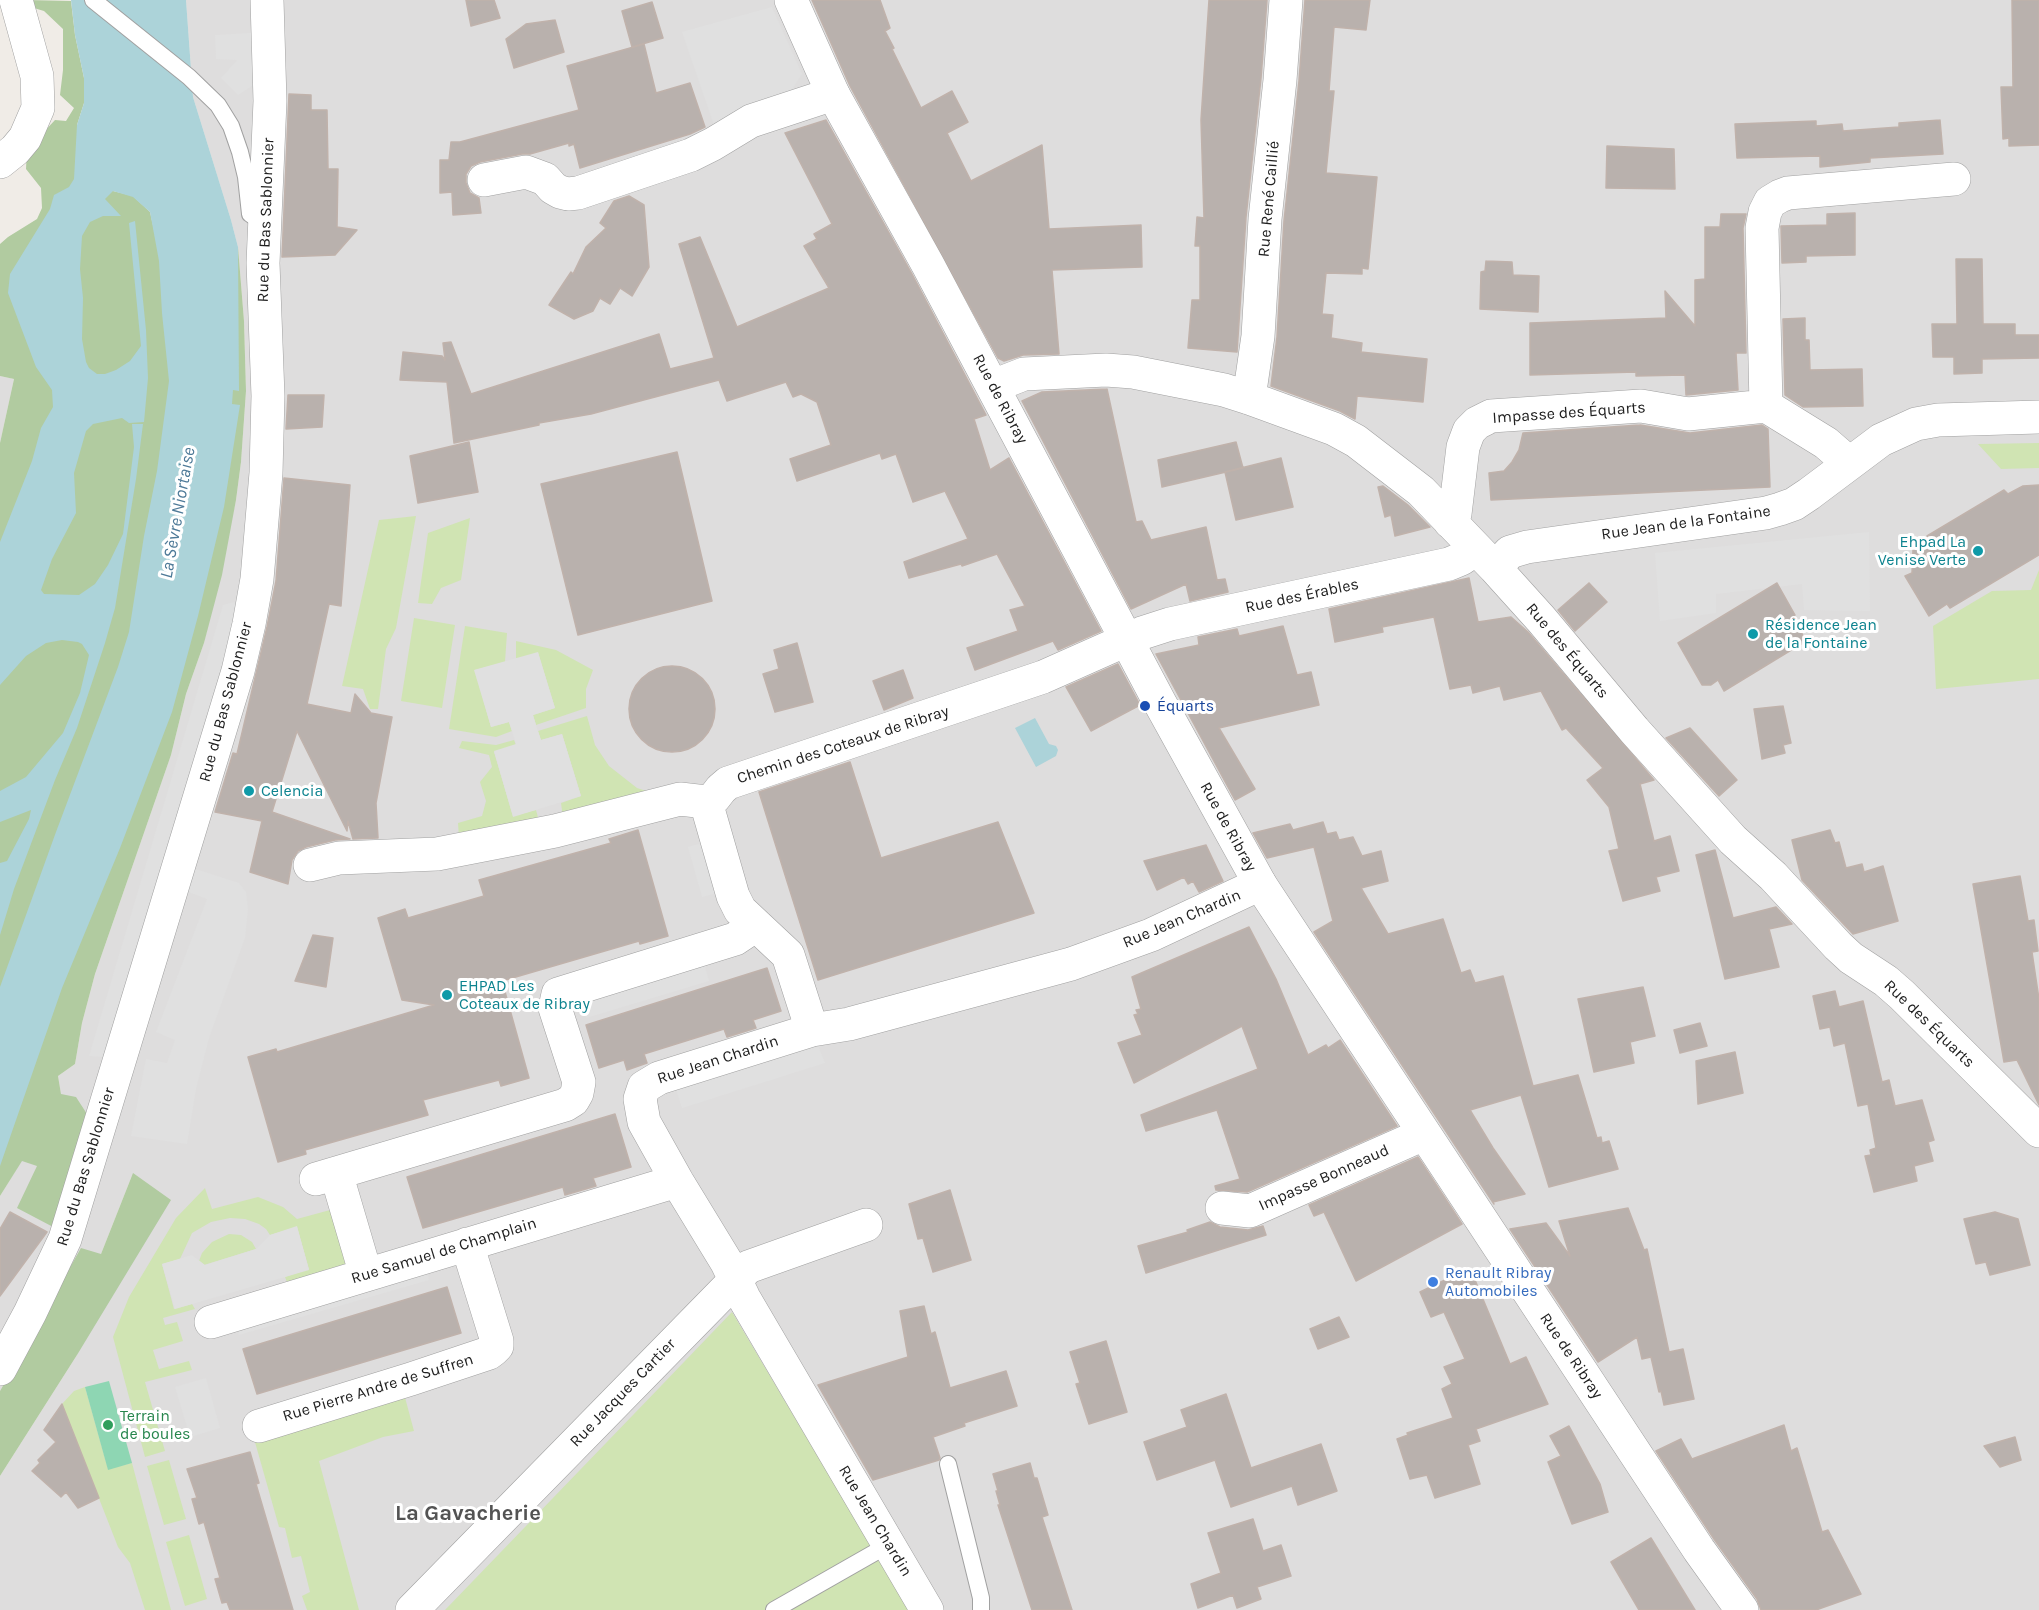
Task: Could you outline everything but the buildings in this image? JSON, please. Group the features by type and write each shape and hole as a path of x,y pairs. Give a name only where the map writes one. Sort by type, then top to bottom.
{"street":[{"path":"0,162 25,138 38,108 37,76 16,0"},
{"name":"Rue du Bas Sablonnier","path":"0,1369 65,1239 238,671 244,643 256,579 266,473 268,396 263,306 270,101 267,0"},
{"name":"Rue de Ribray","path":"791,0 833,94 993,386 1127,640 1260,884 1699,1550 1742,1610"},
{"name":"Rue René Caillié","path":"1250,398 1258,336 1265,219 1286,0"},
{"path":"484,180 526,172 545,179 560,192 578,194 691,155 752,121 833,94"},
{"path":"1850,463 1826,443 1766,406 1762,228 1765,212 1770,202 1788,193 1954,179"},
{"name":"Rue des Équarts","path":"993,386 1005,379 1024,374 1106,370 1133,372 1250,398 1334,429 1356,441 1413,484 1485,558 1733,840 1773,876 1845,952 1902,995 2039,1131"},
{"name":"Impasse des Équarts","path":"1450,522 1455,514 1463,447 1469,432 1477,423 1491,416 1641,406 1688,414 1766,406"},
{"name":"Rue Jean de la Fontaine","path":"1485,558 1527,547 1766,513 1794,504 1881,440 1916,424 1962,418 2039,417"},
{"name":"Rue des Érables","path":"1127,640 1170,624 1449,564 1461,559 1485,558"},
{"name":"Chemin des Coteaux de Ribray","path":"706,802 714,798 728,783 1043,677 1127,640"},
{"path":"309,865 339,858 437,854 555,831 680,799 706,802 733,896 740,910 788,955 812,1030"},
{"name":"Rue Jean Chardin","path":"927,1610 644,1122 640,1099 644,1087 659,1077 812,1030 849,1024 1071,964 1151,935 1260,884"},
{"path":"366,1275 326,1176 565,1105 578,1093 579,1082 555,1008 558,994 735,939 756,925"},
{"name":"Impasse Bonneaud","path":"1222,1208 1250,1211 1424,1134"},
{"name":"Rue Samuel de Champlain","path":"211,1322 677,1181"},
{"name":"Rue Jacques Cartier","path":"412,1610 735,1278 748,1267 866,1225"},
{"name":"Rue Pierre Andre de Suffren","path":"259,1426 411,1379 494,1350 497,1341 467,1245"}],"lane":[{"path":"93,0 189,77 218,105 231,126 240,152 246,177 250,214 265,225"},
{"path":"948,1464 981,1598 981,1610"},
{"path":"774,1610 888,1545"}],"shaded area":[{"path":"186,0 2039,0 2039,1610 0,1610 0,1476 77,1355 133,1173 101,1254 40,1319 0,1391 0,1196 22,1160 38,1166 54,1228 61,1094 58,1076 75,1064 82,1023 95,974 171,755 186,694 204,643 236,500 241,462 246,391 244,321 238,247 193,97"},
{"path":"772,7 802,74 791,91 715,128 682,32"},
{"path":"268,32 269,75 238,95 221,78 237,60 216,59 215,35"},
{"path":"0,376 14,379 0,443"},
{"path":"1869,532 1870,611 1804,610 1802,584 1716,594 1716,613 1660,621 1655,553"},
{"path":"253,597 180,864 239,883 246,892 248,909 245,938 209,1038 196,1089 187,1144 131,1136 146,1059 167,1063 175,1040 156,1032 207,899 173,886 119,1058 89,1056 223,605"},
{"path":"538,652 555,708 533,715 541,740 562,734 581,796 513,817 494,751 516,744 509,722 491,727 474,670"},
{"path":"706,842 721,892 702,897 688,847"},
{"path":"700,949 709,981 586,1018 576,987"},
{"path":"812,1030 825,1063 682,1108 671,1074"},
{"path":"297,1226 309,1270 175,1309 162,1264 192,1255 205,1265 256,1249 270,1235"},
{"path":"424,1258 429,1280 239,1335 233,1315"},
{"path":"206,1378 220,1428 190,1437 175,1387"}],"green space":[{"path":"26,0 71,1 84,78 84,103 77,125 113,191 133,196 150,212 156,239 238,247 244,321 246,391 236,500 222,575 204,643 186,694 171,755 95,974 82,1023 75,1064 58,1076 61,1094 76,1097 87,1114 55,1228 17,1208 37,1166 22,1161 0,1196 0,443 14,379 0,376 0,244 37,219 42,208 41,188 26,169 27,150 55,120 66,121 74,108 60,95 63,70 63,29 44,11 27,6"},
{"path":"2039,443 2039,468 2001,469 1978,444"},
{"path":"416,516 396,628 386,649 378,709 370,709 363,689 342,686 379,520"},
{"path":"470,518 461,580 441,588 432,604 418,603 428,533"},
{"path":"2039,570 2039,679 1936,689 1933,626 1992,591 2031,590"},
{"path":"414,618 455,625 442,708 401,701"},
{"path":"465,626 507,633 505,662 475,670 491,727 509,722 512,731 496,737 449,729"},
{"path":"516,641 556,650 593,670 586,689 586,708 536,725 533,715 555,708 538,653 516,659"},
{"path":"587,716 595,745 609,766 637,788 659,795 563,818 561,803 581,796 562,734 541,740 538,731"},
{"path":"514,740 516,745 494,752 513,816 536,810 539,821 459,838 458,823 482,816 486,801 480,782 492,767 489,755 459,748 462,741 496,745"},
{"path":"133,1173 171,1200 0,1476 0,1391 81,1248 101,1254"},
{"path":"205,1188 212,1209 258,1197 283,1207 297,1219 330,1210 348,1263 287,1282 285,1277 309,1269 297,1227 270,1235 259,1224 245,1219 230,1218 211,1222 192,1233 180,1259 162,1264 174,1309 192,1304 195,1309 163,1318 165,1325 177,1322 183,1341 153,1350 159,1369 189,1361 192,1370 145,1382 165,1451 145,1457 113,1337 129,1297 176,1218"},
{"path":"229,1234 241,1235 252,1242 256,1249 204,1265 199,1261 202,1253 212,1242"},
{"path":"732,1312 909,1610 445,1610 660,1387"},
{"name":"Terrain de boules","path":"109,1381 132,1463 108,1470 85,1387"},
{"path":"85,1387 108,1469 132,1463 171,1610 145,1610 130,1563 118,1547 62,1404 74,1391"},
{"path":"403,1390 414,1431 383,1437 319,1461 359,1610 307,1610 302,1596 310,1592 301,1556 292,1558 285,1528 279,1527 253,1435"},
{"path":"169,1460 186,1519 164,1525 147,1466"},
{"path":"189,1535 207,1599 185,1606 166,1542"}],"water":[{"name":"La Sèvre Niortaise","path":"71,0 186,0 193,97 238,247 239,391 233,390 232,404 240,405 224,507 172,712 120,848 62,988 0,1166 0,987 129,632 157,471 169,381 159,261 150,212 133,197 113,191 105,199 121,216 103,216 90,222 82,236 80,269 83,298 82,339 86,362 89,368 97,374 116,370 130,361 141,346 129,223 135,221 146,330 148,378 144,422 129,423 122,418 93,424 86,431 74,473 76,513 52,559 41,590 44,594 79,595 95,584 108,565 123,534 134,447 132,424 143,424 136,479 115,608 105,643 77,728 14,889 0,935 0,863 7,861 29,819 31,810 0,822 0,791 26,777 63,733 80,693 89,655 78,642 62,640 46,643 26,656 0,685 0,542 32,461 41,428 53,407 52,390 36,367 8,293 10,274 50,209 54,195 69,187 74,179 77,125 84,103 84,78 75,35"},
{"path":"1035,718 1049,744 1056,746 1058,750 1056,756 1036,767 1015,728"}],"place":[{"name":"Ehpad La Venise Verte","path":"1978,551"},
{"name":"Résidence Jean de la Fontaine","path":"1753,634"},
{"name":"Équarts","path":"1145,706"},
{"name":"Celencia","path":"249,791"},
{"name":"EHPAD Les Coteaux de Ribray","path":"447,995"},
{"name":"Renault Ribray Automobiles","path":"1433,1282"},
{"name":"Terrain de boules","path":"108,1425"}],"district":[{"name":"La Gavacherie","path":"468,1514"}]}
